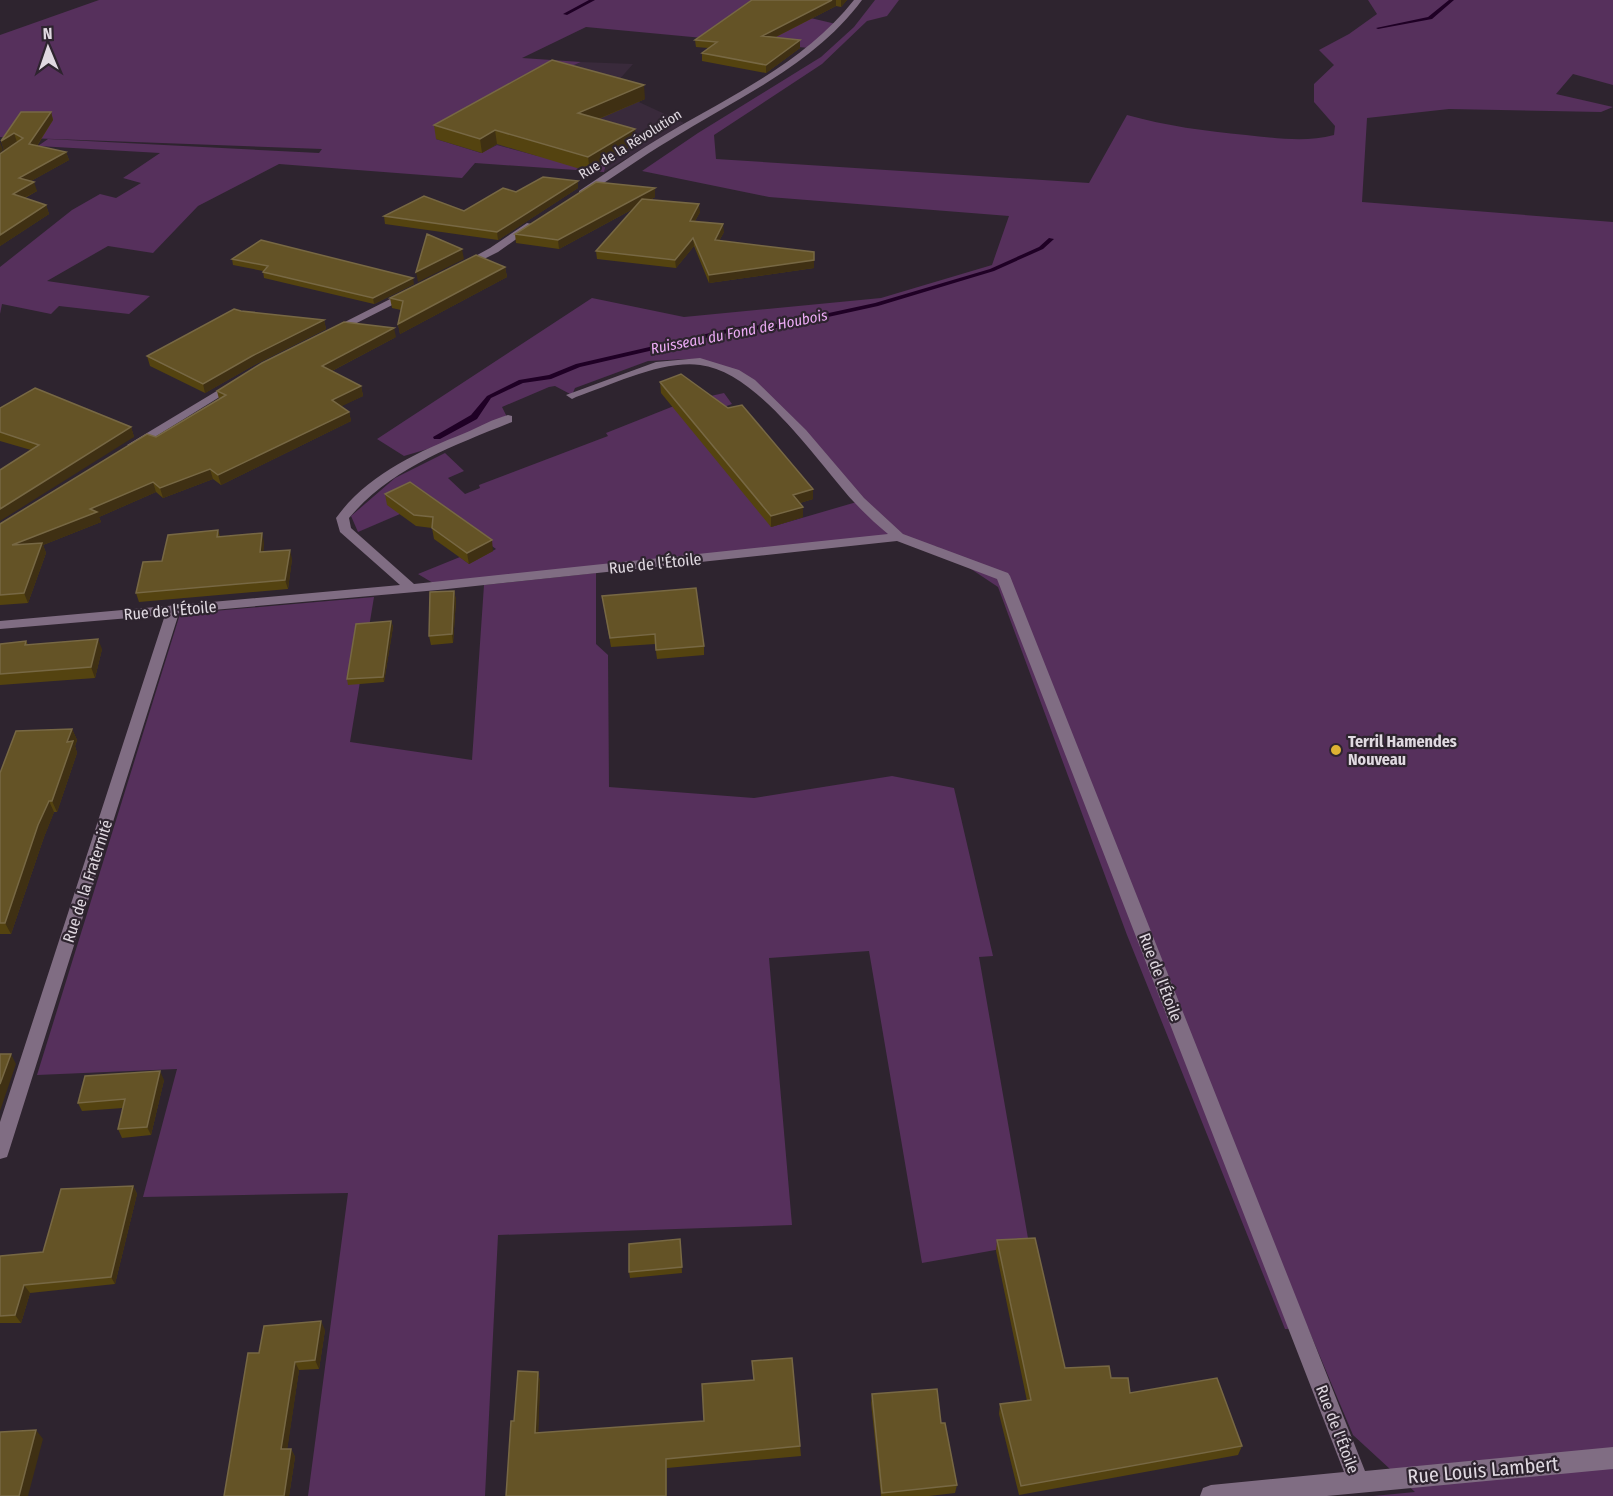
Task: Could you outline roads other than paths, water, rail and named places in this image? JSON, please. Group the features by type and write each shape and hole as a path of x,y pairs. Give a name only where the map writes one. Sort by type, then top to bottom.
{"street":[{"name":"Rue de la Révolution","path":"573,199 666,138 789,66 847,14 858,0"},
{"path":"453,270 494,250 543,218"},
{"path":"321,337 423,286"},
{"name":"Rue de l'Étoile","path":"572,395 660,364 700,361 735,372 751,382 795,426 860,501 898,537 1003,576 1359,1482"},
{"path":"128,448 249,375"},
{"path":"411,588 345,529 342,518 366,492 402,468 508,419"},
{"name":"Rue de l'Étoile","path":"0,625 411,588 898,537"},
{"name":"Rue de la Fraternité","path":"0,1151 173,611"},
{"name":"Rue Louis Lambert","path":"1211,1496 1613,1458"}],"waterway":[{"path":"565,14 593,0"},
{"name":"Ruisseau du Fond de Houbois","path":"1378,28 1430,18 1452,0"},
{"name":"Ruisseau du Fond de Houbois","path":"437,437 474,417 489,397 521,381 551,377 578,365 736,329 778,326 876,305 992,270 1041,248 1051,239"}],"place":[{"name":"Terril Hamendes Nouveau","path":"1336,750"}]}
